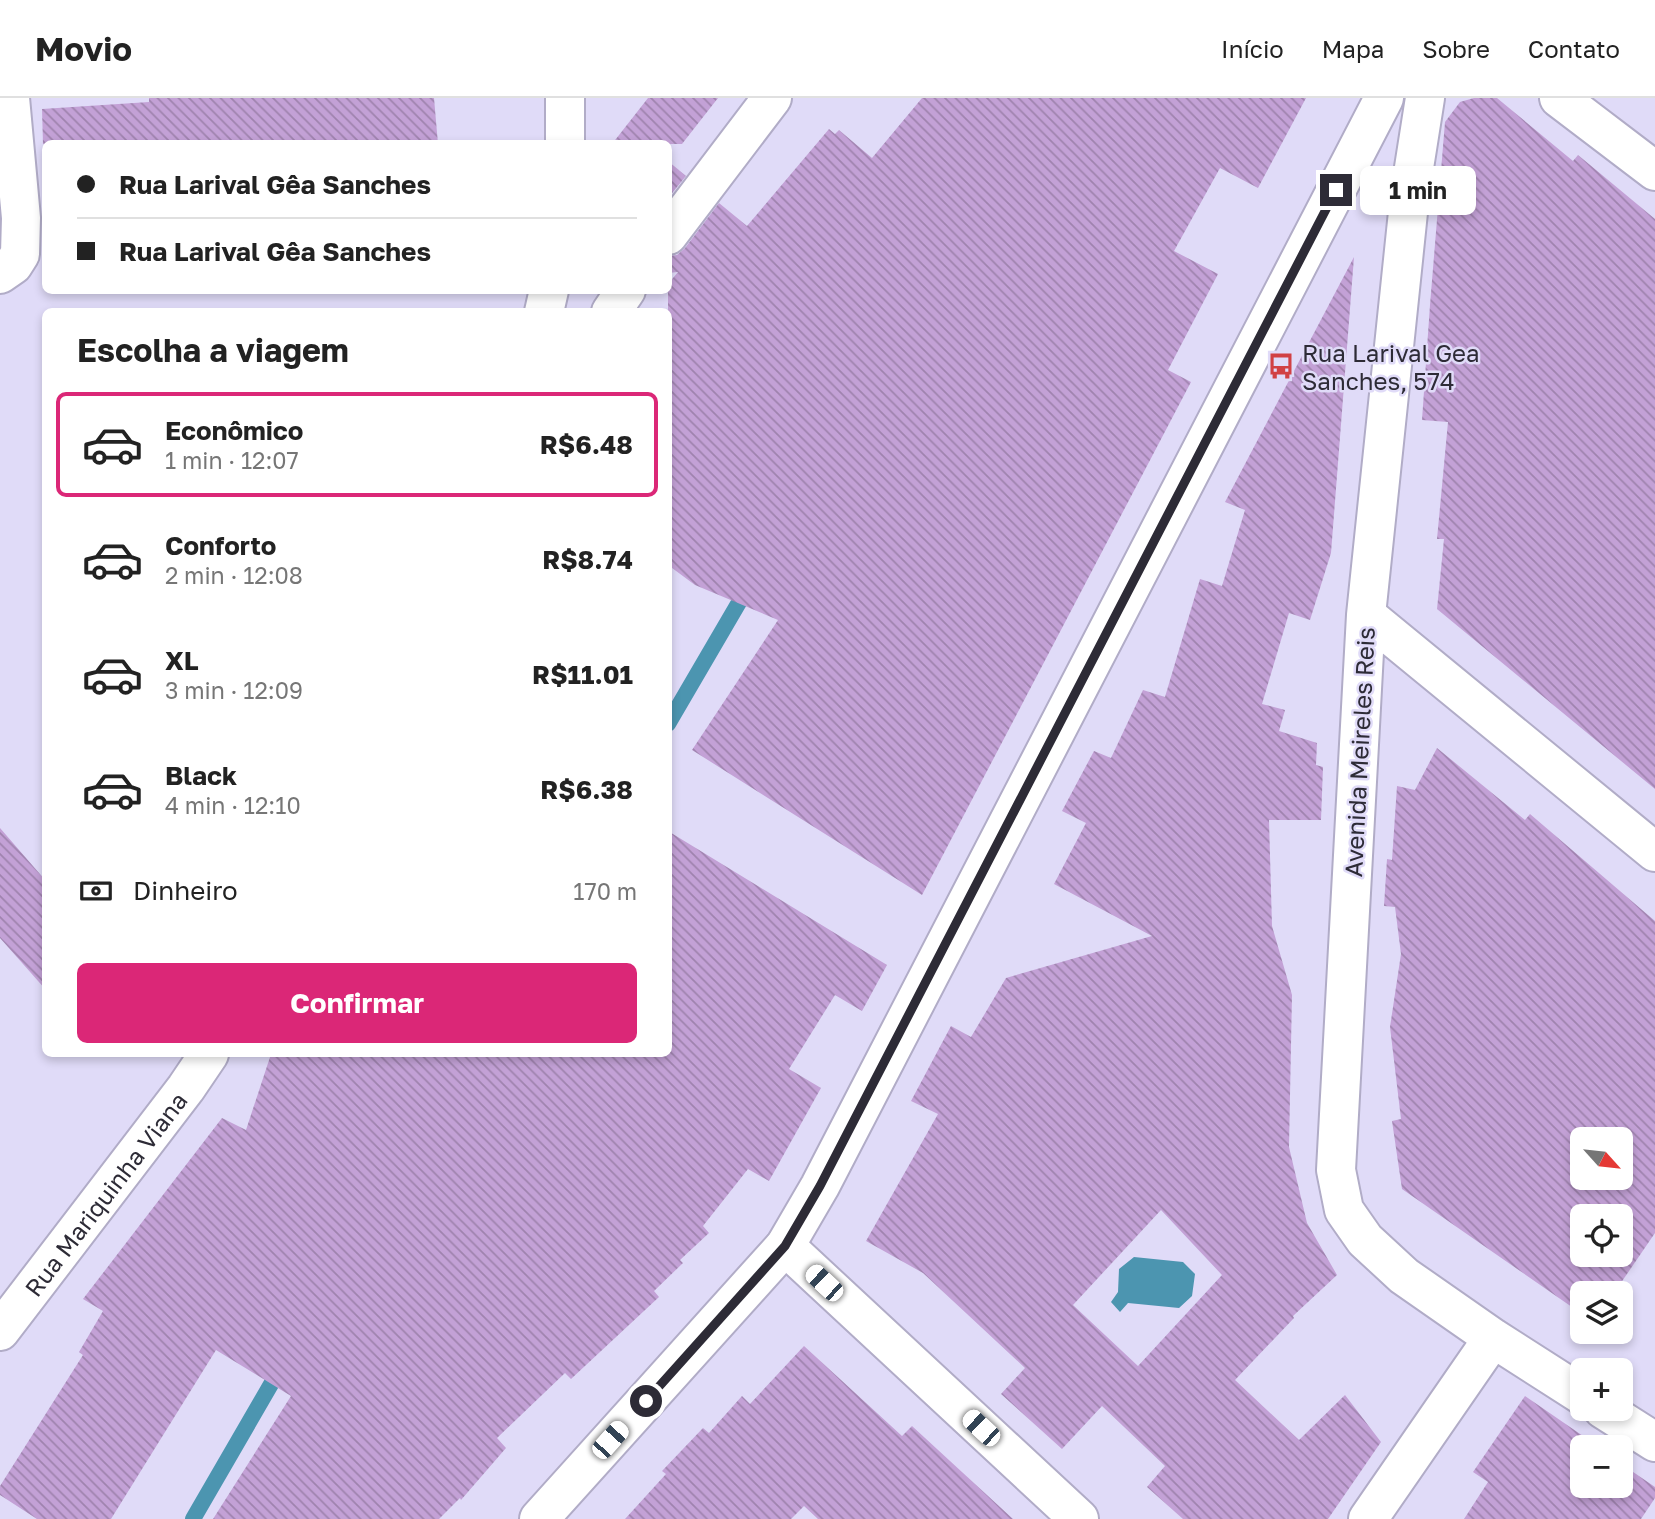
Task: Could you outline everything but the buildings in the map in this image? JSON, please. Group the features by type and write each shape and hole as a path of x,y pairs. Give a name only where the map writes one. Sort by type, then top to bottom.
{"street":[{"path":"0,274 13,265 20,254 21,218 10,98"},
{"path":"565,98 565,140"},
{"path":"672,230 772,98"},
{"path":"539,1519 785,1246 820,1186 1384,98"},
{"name":"Avenida Meireles Reis","path":"1425,98 1410,192 1366,615 1336,1170 1344,1210 1365,1240 1404,1276 1570,1387"},
{"path":"1559,98 1655,171"},
{"path":"1366,615 1655,852"},
{"name":"Rua Mariquinha Viana","path":"0,1331 207,1057"},
{"path":"785,1246 1079,1519"},
{"path":"1368,1519 1493,1338"},
{"path":"1622,1421 1655,1442"}],"water":[{"path":"1134,1257 1183,1262 1195,1274 1192,1296 1179,1308 1128,1303 1120,1312 1111,1302 1118,1292 1119,1269"}],"waterway":[{"path":"672,717 748,587"},
{"path":"193,1519 281,1367"}],"place":[{"name":"Rua Larival Gea Sanches, 574","path":"1281,366"}],"route":[{"path":"646,1401 785,1246 820,1186 1336,190"}]}
